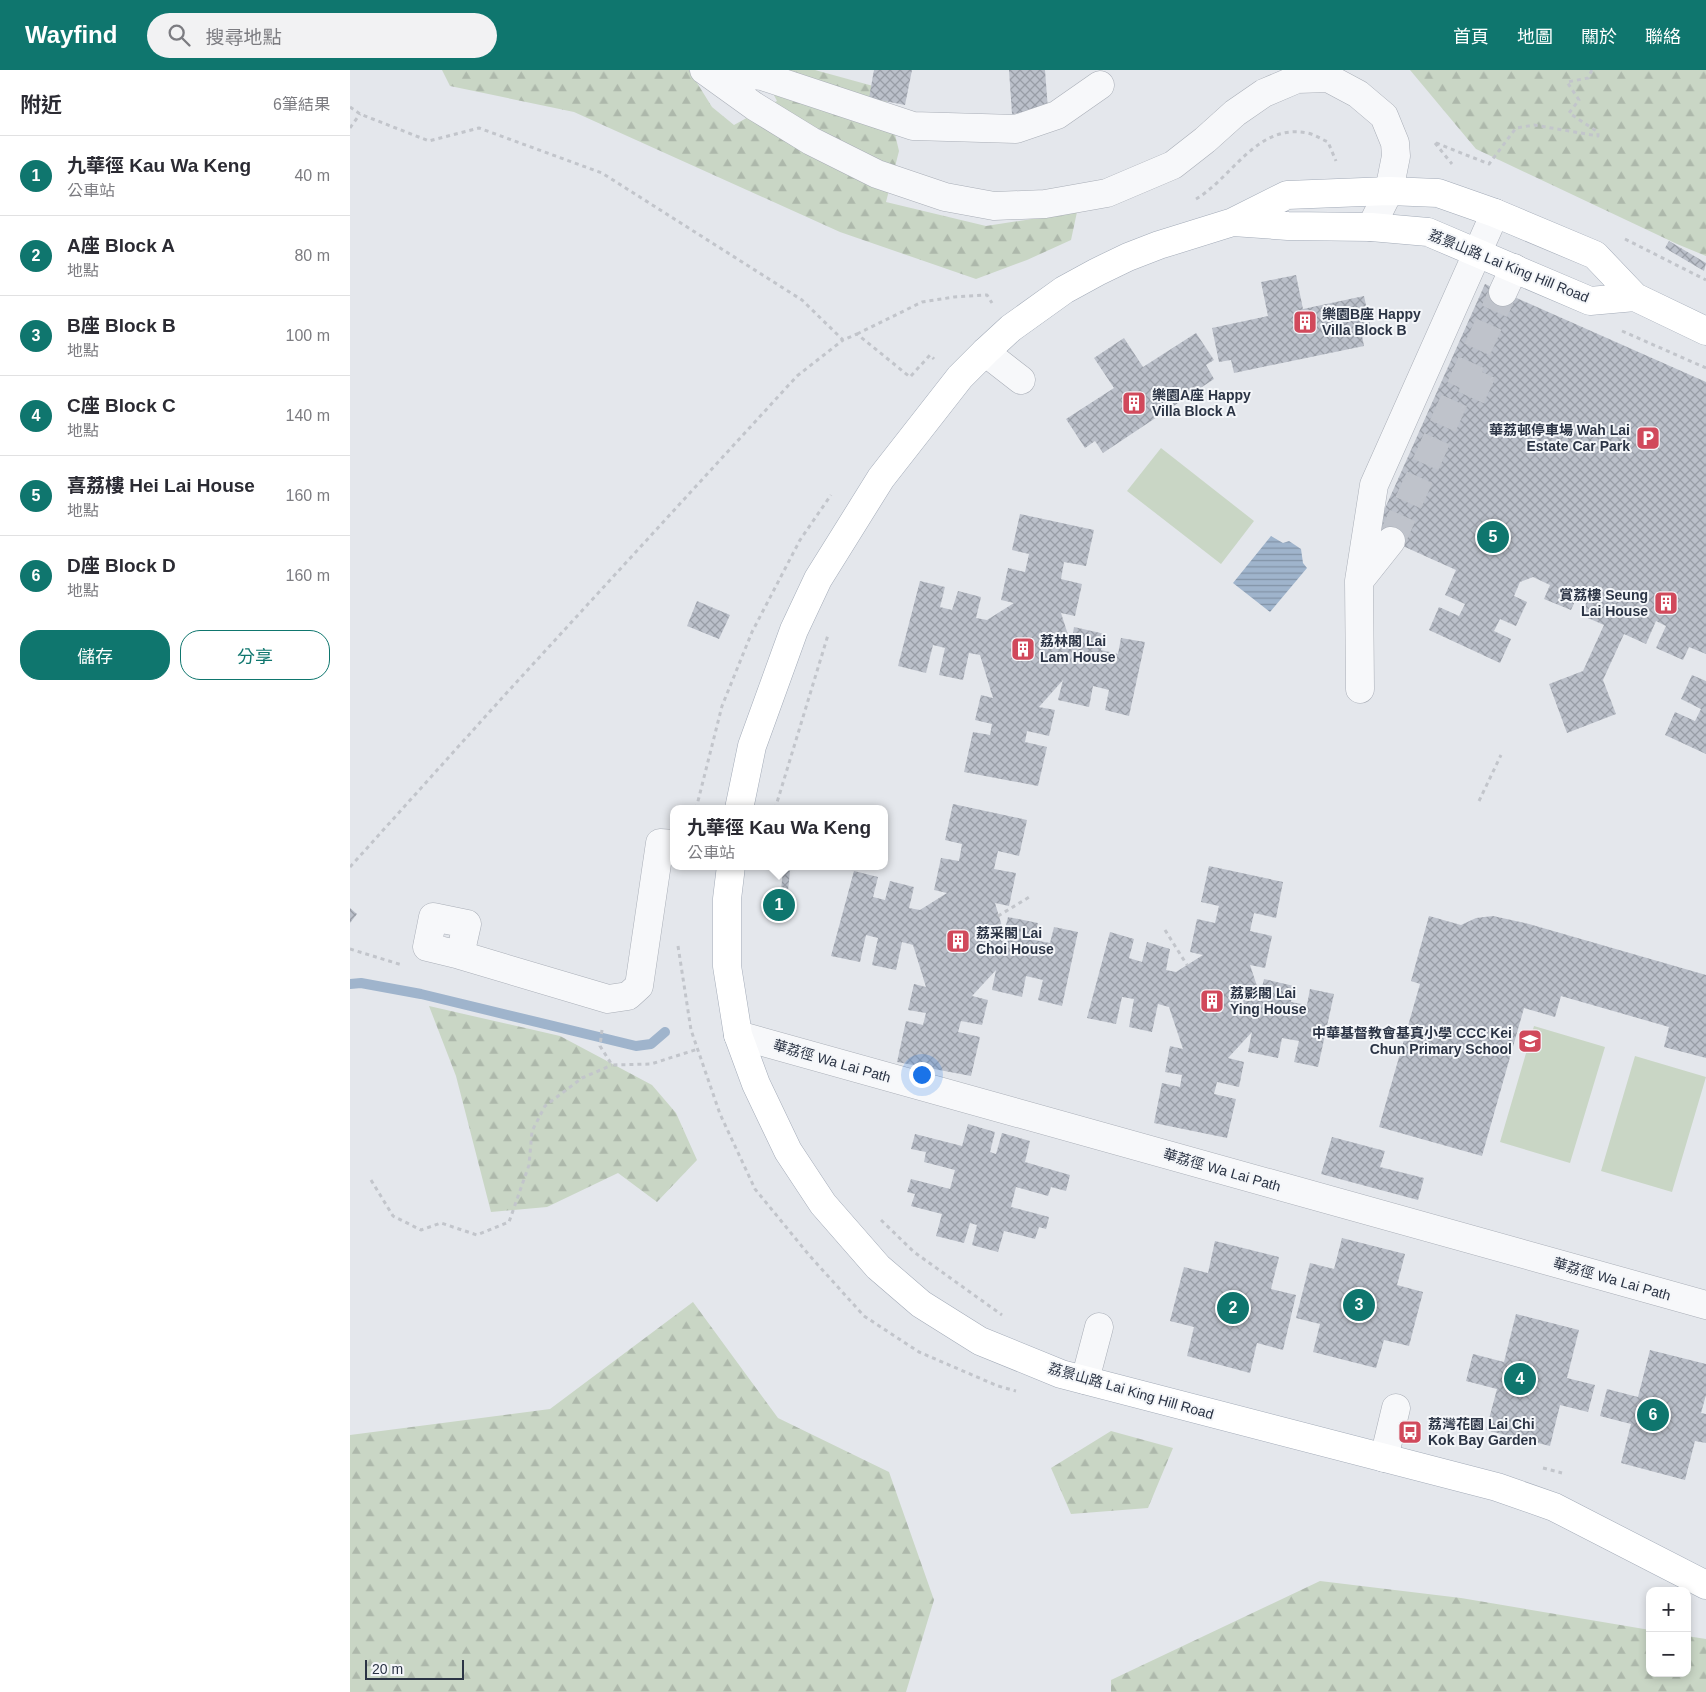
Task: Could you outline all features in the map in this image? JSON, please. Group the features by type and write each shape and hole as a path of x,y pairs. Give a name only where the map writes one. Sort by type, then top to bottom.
{"main road":[{"name":"荔景山路 Lai King Hill Road","path":"740,805 752,746 794,630 818,579 881,478 960,377 984,352 1011,328 1064,290 1097,272 1159,245 1234,222 1287,195 1389,191 1438,193 1495,213 1595,255 1635,297 1706,331"},
{"path":"1389,191 1428,232"},
{"name":"荔景山路 Lai King Hill Road","path":"1234,222 1428,232 1477,253 1508,280 1590,301 1635,297"},
{"name":"荔景山路 Lai King Hill Road","path":"731,870 727,900 727,966 738,1035 756,1084 788,1151 823,1204 878,1268 921,1304 980,1341 1061,1374 1498,1487 1554,1507 1706,1585"}],"street":[{"path":"704,70 754,106 811,141 876,174 945,197 994,206 1046,204 1107,192 1174,165 1235,113 1264,93 1297,79 1328,78 1358,94 1384,116 1395,143 1396,156 1389,191 1371,228"},
{"path":"717,70 762,76 913,126 1016,129 1057,115 1100,86"},
{"path":"1360,689 1359,581 1374,485 1495,213"},
{"path":"984,352 1021,380"},
{"path":"1359,581 1391,541"},
{"path":"460,955 608,999 628,996 639,986 660,843 670,844"},
{"name":"華荔徑 Wa Lai Path","path":"738,1035 1706,1305"},
{"path":"1085,1380 1099,1326"},
{"path":"1384,1458 1396,1408"}],"path":[{"path":"1435,143 1490,164 1516,128 1534,125 1598,136 1598,132 1569,113 1578,100 1567,82 1588,78 1592,70"},
{"path":"350,107 360,114 430,141 479,128 602,173 802,300 843,340"},
{"path":"350,128 360,114"},
{"path":"350,867 797,376 843,340 922,302 986,295 992,303"},
{"path":"1617,328 1706,368"},
{"path":"857,334 910,377 930,355 934,359"},
{"path":"776,805 828,634"},
{"path":"1479,801 1501,755"},
{"path":"998,916 1031,896"},
{"path":"1165,930 1187,965"},
{"path":"678,946 691,1030 720,1114 755,1190 809,1255 864,1316 919,1352 998,1386 1017,1392"},
{"path":"602,1030 600,1046 612,1065"},
{"path":"371,1180 393,1216 422,1230 441,1223 477,1235 509,1222 529,1165 532,1131 546,1106 582,1078 612,1065 651,1064 698,1049"},
{"path":"880,1219 914,1252 1006,1318"},
{"path":"1543,1468 1562,1473"}],"green space":[{"path":"442,70 689,70 712,107 734,125 777,101 761,70 815,70 884,89 899,151 886,202 986,226 1077,212 1071,240 1027,260 976,279 840,232 574,112 450,86"},
{"path":"1410,70 1706,70 1706,256 1476,149"},
{"path":"1161,448 1254,521 1221,564 1127,491"},
{"path":"429,1006 560,1036 652,1085 676,1113 697,1160 657,1202 618,1173 547,1207 491,1212 456,1076"},
{"path":"1534,1026 1605,1047 1570,1163 1500,1142"},
{"path":"1635,1056 1706,1077 1672,1192 1601,1171"},
{"path":"693,1302 778,1418 889,1472 934,1600 906,1692 350,1692 350,1435 550,1409"},
{"path":"1111,1431 1173,1448 1148,1508 1071,1514 1051,1468"},
{"path":"1320,1581 1461,1598 1646,1629 1646,1677 1691,1677 1691,1637 1706,1639 1706,1692 1111,1692 1111,1680"}],"water":[{"path":"1271,536 1283,543 1289,541 1301,549 1303,563 1307,568 1270,612 1233,583"}],"building":[{"path":"874,70 912,70 905,105 869,98"},
{"path":"1009,70 1045,70 1048,110 1012,114"},
{"path":"1669,241 1706,263 1704,271 1665,248"},
{"name":"樂園B座 Happy Villa Block B","path":"1296,275 1303,309 1364,296 1371,328 1361,330 1364,346 1234,373 1231,360 1219,362 1212,328 1268,316 1261,282"},
{"path":"1485,284 1706,382 1706,654 1689,647 1683,660 1656,648 1666,626 1656,621 1646,644 1624,634 1603,680 1616,714 1567,733 1549,684 1583,671 1604,625 1581,615 1591,592 1581,588 1571,610 1544,599 1550,585 1533,577 1520,582 1514,596 1527,602 1516,626 1500,619 1494,631 1511,639 1500,663 1429,630 1439,607 1459,616 1465,604 1445,595 1456,570 1374,533"},
{"name":"樂園A座 Happy Villa Block A","path":"1196,333 1214,360 1206,365 1214,379 1103,453 1095,441 1085,448 1066,419 1114,388 1094,358 1124,338 1143,367"},
{"name":"荔林閣 Lai Lam House","path":"1020,514 1094,530 1086,566 1064,562 1061,579 1082,584 1075,616 1061,613 1071,644 1074,627 1105,634 1101,650 1118,654 1121,638 1145,642 1129,716 1105,710 1109,690 1093,686 1089,707 1058,700 1063,680 1039,707 1055,710 1049,736 1027,731 1025,742 1047,747 1038,786 964,772 973,732 990,735 992,724 975,720 981,695 993,698 980,655 969,653 963,680 939,675 945,648 933,645 926,673 898,666 920,581 945,587 940,607 952,610 958,591 981,597 976,618 987,620 1014,603 1001,600 1008,568 1025,572 1029,554 1012,550"},
{"path":"697,601 730,615 719,639 687,626"},
{"path":"1692,675 1706,681 1706,754 1665,735 1675,712 1695,721 1701,709 1681,699"},
{"name":"荔采閣 Lai Choi House","path":"953,804 1027,820 1019,856 998,851 994,869 1016,873 1009,906 995,903 1004,933 1008,917 1038,923 1034,940 1050,943 1054,927 1078,932 1062,1006 1038,1000 1043,980 1026,976 1022,997 992,990 996,970 972,996 988,1000 982,1025 961,1021 958,1032 980,1037 971,1076 897,1062 906,1021 923,1025 926,1013 908,1010 914,984 926,987 913,945 902,942 896,970 872,965 878,938 866,935 860,962 831,956 854,871 878,877 873,897 885,900 890,881 914,887 909,908 920,910 947,893 934,890 941,858 959,861 962,844 945,840"},
{"name":"荔影閣 Lai Ying House","path":"1209,866 1283,882 1276,918 1254,913 1250,931 1272,936 1265,968 1250,965 1260,995 1264,979 1294,986 1291,1002 1307,1005 1310,989 1334,994 1318,1067 1294,1062 1299,1041 1282,1038 1278,1058 1248,1052 1252,1032 1228,1058 1244,1062 1239,1087 1217,1082 1214,1094 1236,1099 1227,1138 1154,1123 1162,1083 1180,1087 1182,1075 1165,1072 1170,1046 1183,1049 1169,1007 1158,1004 1152,1032 1129,1027 1134,999 1122,997 1116,1024 1087,1018 1110,932 1134,939 1129,958 1142,962 1147,942 1170,949 1166,970 1176,972 1203,955 1190,952 1197,919 1215,923 1219,906 1201,902"},
{"path":"783,870 790,871 787,901 780,900"},
{"path":"350,908 357,914 350,923"},
{"path":"1429,916 1461,925 1476,918 1493,916 1529,924 1706,975 1706,1058 1664,1047 1669,1027 1561,996 1555,1017 1524,1008 1482,1156 1379,1127 1420,984 1411,981"},
{"path":"968,1124 995,1132 990,1152 996,1154 1002,1133 1030,1141 1025,1162 1070,1175 1066,1191 1051,1187 1048,1196 1016,1187 1011,1207 1049,1217 1046,1229 1039,1227 1035,1239 1004,1231 998,1252 972,1245 977,1225 970,1223 964,1243 936,1236 942,1214 911,1206 915,1194 907,1192 911,1179 950,1189 955,1170 924,1162 926,1152 911,1149 915,1134 962,1146"},
{"path":"1332,1137 1385,1151 1380,1167 1424,1178 1418,1200 1321,1174"},
{"path":"1342,1238 1405,1254 1397,1285 1423,1292 1409,1346 1384,1340 1376,1368 1313,1352 1320,1324 1296,1318 1310,1263 1334,1269"},
{"path":"1215,1241 1279,1257 1271,1289 1296,1295 1283,1350 1257,1343 1250,1373 1187,1356 1194,1327 1170,1321 1184,1267 1208,1273"},
{"path":"1516,1314 1579,1330 1567,1378 1595,1385 1588,1412 1560,1405 1550,1446 1486,1430 1497,1389 1466,1381 1473,1354 1504,1362"},
{"path":"1650,1350 1706,1364 1706,1395 1701,1413 1706,1414 1706,1443 1695,1441 1685,1480 1621,1463 1631,1424 1600,1416 1607,1389 1638,1397"}],"waterway":[{"path":"350,984 361,983 421,994 636,1046 651,1044 665,1032"}],"tunnel":[{"path":"1391,541 1503,292"},
{"path":"1464,379 1499,395"}],"place":[{"name":"樂園B座 Happy Villa Block B","path":"1305,322"},
{"name":"樂園A座 Happy Villa Block A","path":"1134,403"},
{"name":"華荔邨停車場 Wah Lai Estate Car Park","path":"1648,438"},
{"name":"喜荔樓 Hei Lai House","path":"1493,537"},
{"name":"賞荔樓 Seung Lai House","path":"1666,603"},
{"name":"荔林閣 Lai Lam House","path":"1023,649"},
{"name":"九華徑 Kau Wa Keng","path":"779,905"},
{"name":"荔采閣 Lai Choi House","path":"958,941"},
{"name":"荔影閣 Lai Ying House","path":"1212,1001"},
{"name":"中華基督教會基真小學 CCC Kei Chun Primary School","path":"1530,1041"},
{"name":"B座 Block B","path":"1359,1305"},
{"name":"A座 Block A","path":"1233,1308"},
{"name":"C座 Block C","path":"1520,1379"},
{"name":"D座 Block D","path":"1653,1415"},
{"name":"荔灣花園 Lai Chi Kok Bay Garden","path":"1410,1432"}]}
